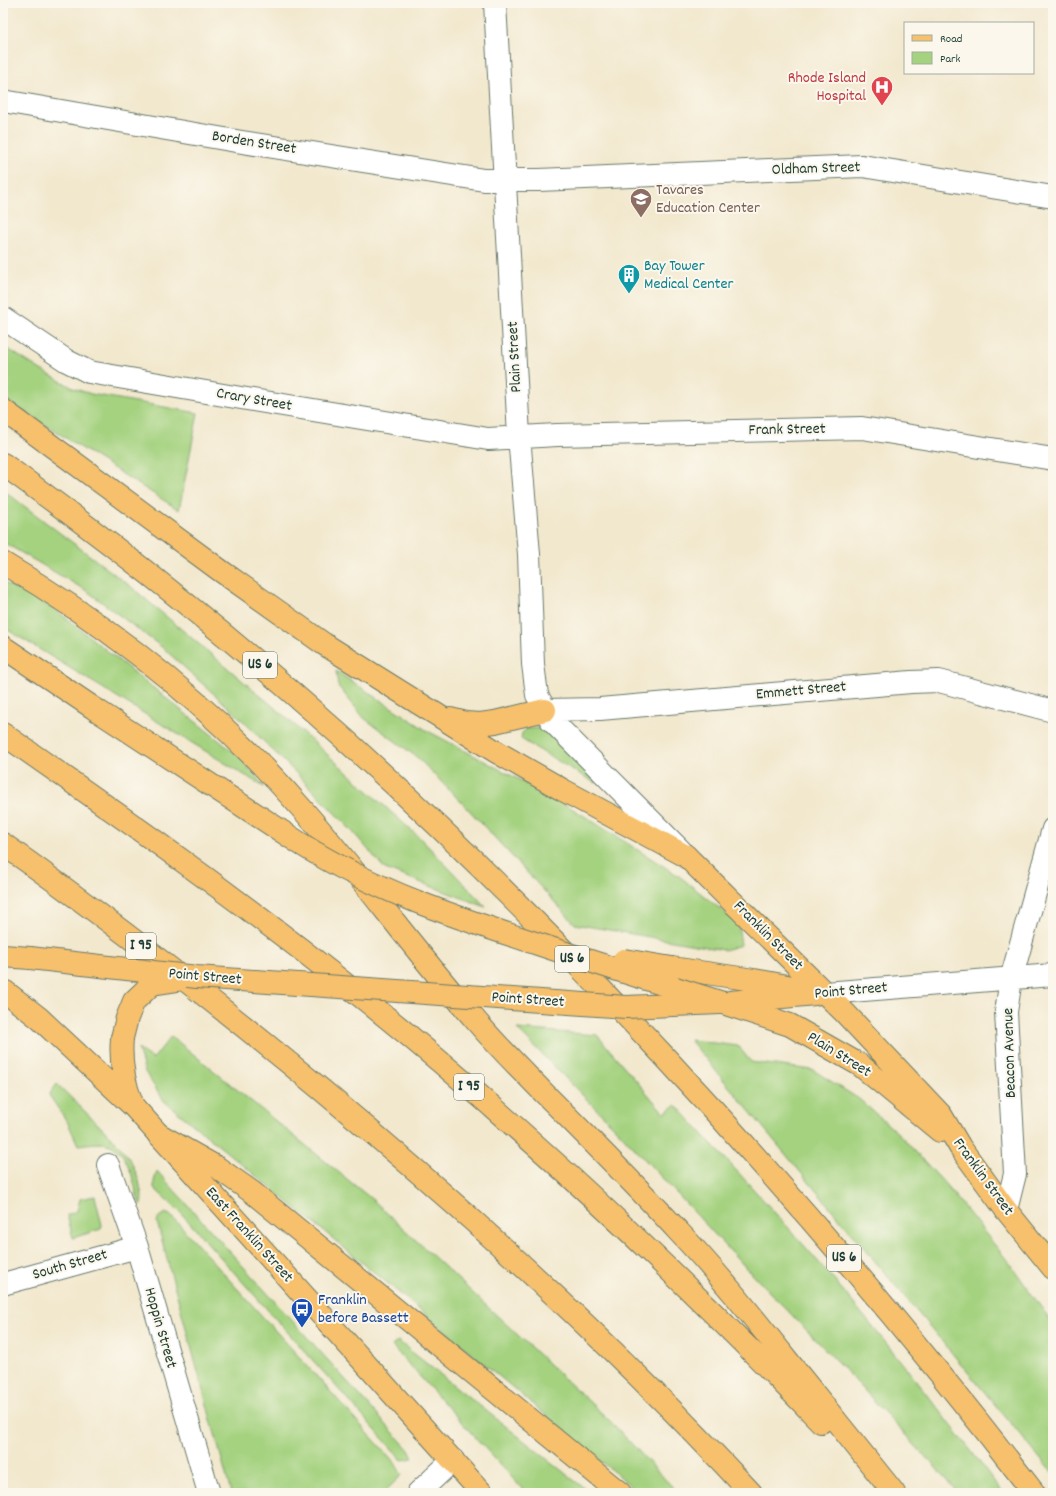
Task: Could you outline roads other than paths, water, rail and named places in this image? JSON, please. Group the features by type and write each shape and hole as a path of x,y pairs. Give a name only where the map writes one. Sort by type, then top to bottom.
{"main road":[{"path":"3,410 271,607 324,644 495,751 561,789 686,856"},
{"name":"US 6","path":"3,464 126,555 221,632 354,748 428,816 500,886 574,960 643,1033 778,1182 903,1328 1034,1493"},
{"path":"3,563 72,606 156,669 197,703 268,772 302,808 334,846 410,943 473,1018 506,1054 681,1233 741,1302 894,1493"},
{"path":"3,647 301,844 344,870 389,891 434,909 551,949 754,980 825,993"},
{"path":"433,713 466,723 480,724 495,722 545,710"},
{"name":"I 95","path":"3,734 116,812 276,930 434,1056 584,1190 658,1259 795,1395 888,1493"},
{"name":"I 95","path":"3,844 59,884 223,1009 372,1132 517,1261 588,1328 751,1493"},
{"name":"Franklin Street","path":"686,856 825,993 941,1115 960,1147 1006,1210 1053,1268"},
{"name":"Plain Street","path":"551,949 723,1003 790,1026 860,1065 960,1147"},
{"name":"Point Street","path":"3,956 197,977 626,1007 723,1003 825,993"},
{"path":"133,1106 125,1086 121,1064 122,1038 127,1018 134,1001 152,984 197,977"},
{"name":"East Franklin Street","path":"3,990 39,1018 133,1106 482,1493"},
{"path":"3,1002 39,1018"},
{"path":"158,1134 218,1168 252,1192 620,1493"}],"street":[{"name":"Plain Street","path":"495,3 506,179 519,436 529,554 533,664 537,695 545,710"},
{"name":"Borden Street","path":"3,101 242,142 484,180 506,179"},
{"name":"Oldham Street","path":"506,179 539,180 862,166 1053,197"},
{"name":"Crary Street","path":"3,318 67,361 89,372 488,439 519,436"},
{"name":"Frank Street","path":"519,436 862,428 1053,459"},
{"name":"Emmett Street","path":"545,710 600,709 911,682 939,681 1053,711"},
{"name":"Franklin Street","path":"545,710 551,720 686,856"},
{"name":"Beacon Avenue","path":"1006,1210 1015,1174 1006,1012 1011,979 1053,829"},
{"name":"Point Street","path":"825,993 1053,976"},
{"name":"Hoppin Street","path":"108,1165 136,1247 209,1493"},
{"name":"South Street","path":"3,1284 136,1247"},
{"path":"418,1493 453,1460"}],"place":[{"name":"Rhode Island Hospital","path":"882,106"},
{"name":"Tavares Education Center","path":"641,218"},
{"name":"Bay Tower Medical Center","path":"629,294"},
{"name":"Franklin before Bassett","path":"302,1328"}]}
